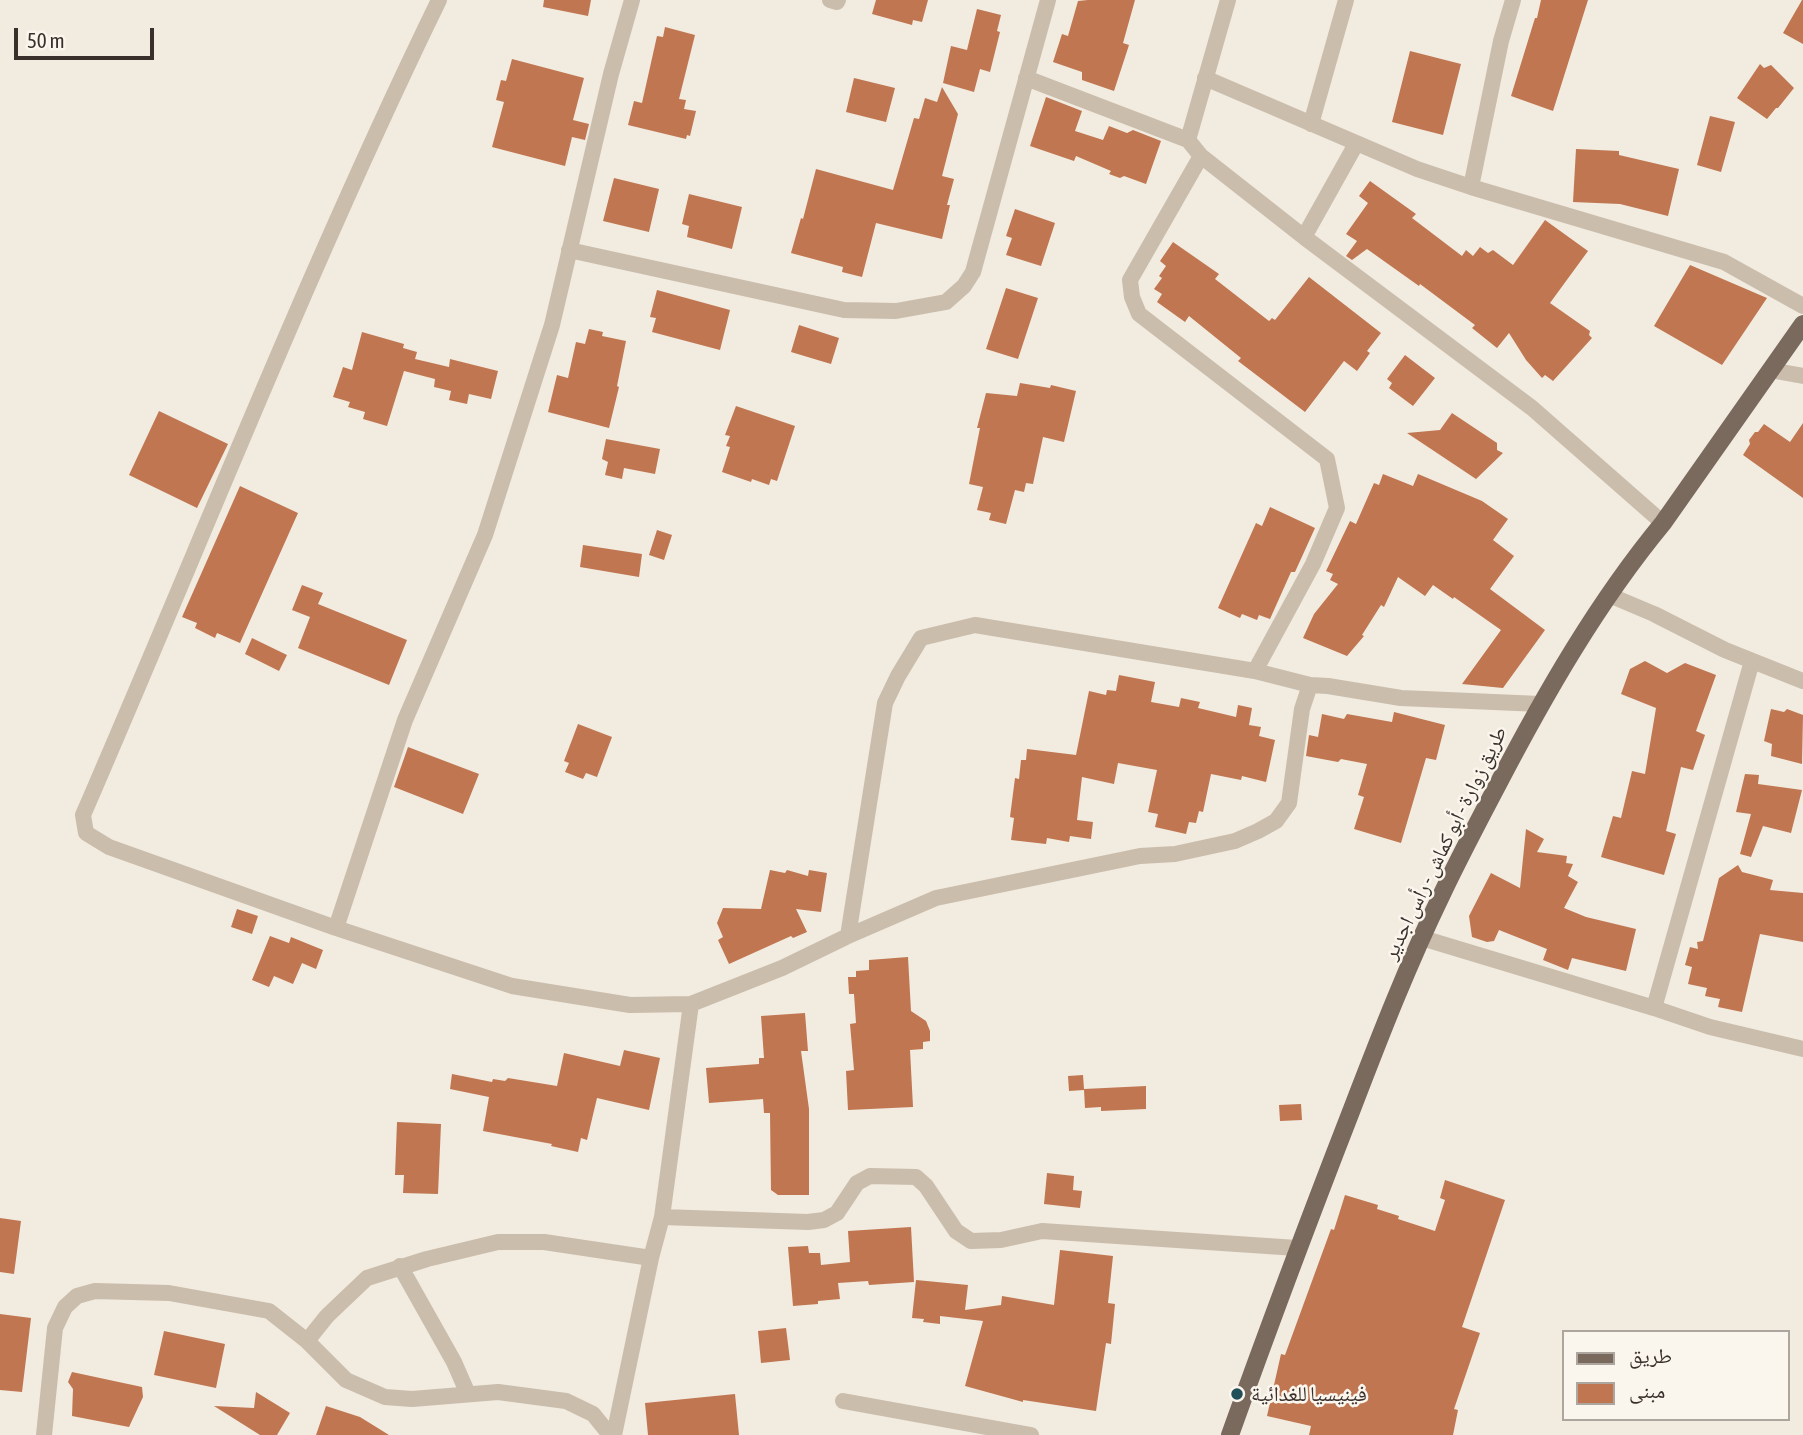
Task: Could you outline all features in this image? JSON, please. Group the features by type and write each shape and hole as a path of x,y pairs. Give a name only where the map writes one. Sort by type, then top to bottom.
{"main road":[{"name":"طريق زوارة - أبو كماش - رأس اجدير","path":"1230,1435 1297,1248 1394,1001 1442,894 1540,704 1609,595 1803,324"}],"street":[{"path":"439,0 400,79 256,407 83,815 86,833 108,847 336,928 512,986 630,1005 691,1004 782,968 936,898 1140,856 1175,855 1235,841 1258,831 1276,821 1289,803 1302,709 1310,685"},
{"path":"336,928 405,720 485,535 551,325 611,74 632,0"},
{"path":"830,0 838,0"},
{"path":"569,250 844,310 896,312 946,302 964,286 972,272 1048,0"},
{"path":"1188,140 1228,0"},
{"path":"1311,124 1346,0"},
{"path":"1471,187 1501,41 1513,0"},
{"path":"1026,78 1188,140 1201,156 1304,237 1532,408 1662,523"},
{"path":"1206,78 1417,169 1724,262 1803,306"},
{"path":"1304,237 1356,144"},
{"path":"1201,156 1130,280 1132,297 1139,314 1327,459 1337,508 1313,564 1255,671"},
{"path":"1770,370 1803,376"},
{"path":"1609,595 1654,614 1725,650 1803,681"},
{"path":"848,936 885,703 921,638 975,625 1255,671 1310,685 1401,698 1540,704"},
{"path":"1654,1008 1752,661"},
{"path":"1422,938 1710,1027 1803,1049"},
{"path":"612,1435 662,1217 691,1004"},
{"path":"662,1217 808,1222 824,1220 837,1213 856,1183 870,1176 916,1177 926,1186 956,1231 971,1241 1001,1240 1042,1231 1297,1248"},
{"path":"307,1341 327,1316 367,1278 400,1266 498,1242 544,1242 651,1258"},
{"path":"400,1266 454,1362 468,1394"},
{"path":"44,1435 55,1328 65,1307 77,1296 95,1291 169,1293 269,1311 307,1341 346,1380 385,1397 412,1399 498,1392 566,1401 593,1414 612,1435"},
{"path":"843,1401 1031,1435"}],"building":[{"path":"544,0 591,0 588,16 543,7"},
{"path":"876,0 928,0 922,22 913,20 912,25 872,14"},
{"path":"1135,0 1123,43 1129,45 1114,91 1082,80 1082,72 1053,62 1062,34 1068,36 1078,1"},
{"path":"1541,0 1588,0 1553,111 1511,96"},
{"path":"1803,0 1803,44 1783,33"},
{"path":"977,9 1001,15 997,31 1000,32 990,72 980,69 974,92 943,83 951,46 967,50"},
{"path":"665,27 695,35 679,99 686,100 684,109 696,111 690,136 687,135 686,139 628,125 634,101 642,103 657,36 663,37"},
{"path":"1410,51 1461,64 1443,135 1392,122"},
{"path":"512,59 584,78 573,120 589,124 585,140 572,137 565,166 492,147 504,102 496,100 501,80 506,81"},
{"path":"1760,64 1764,68 1771,65 1794,88 1767,119 1737,98"},
{"path":"854,78 895,88 886,122 846,112"},
{"path":"942,87 958,114 942,176 954,179 942,239 876,223 862,277 842,272 843,267 791,253 816,169 893,190 914,118 919,119 925,98 937,102"},
{"path":"1046,97 1082,111 1075,131 1103,140 1109,126 1127,133 1133,130 1161,141 1146,184 1109,174 1111,171 1076,156 1074,161 1030,146"},
{"path":"1710,116 1735,122 1721,172 1697,165"},
{"path":"1576,149 1619,151 1619,155 1679,169 1668,216 1620,204 1573,202"},
{"path":"614,178 659,189 649,232 603,221"},
{"path":"1370,181 1416,214 1412,218 1462,256 1466,250 1473,256 1480,247 1488,253 1493,250 1513,265 1545,220 1588,251 1550,303 1590,331 1592,338 1553,381 1545,375 1542,378 1526,360 1509,333 1497,348 1472,328 1475,325 1367,249 1352,260 1346,256 1357,241 1346,234 1368,203 1359,196"},
{"path":"689,194 742,207 732,249 687,237 689,226 682,224"},
{"path":"1015,209 1055,223 1041,266 1006,255 1012,238 1006,236"},
{"path":"1173,242 1219,274 1215,279 1269,321 1272,318 1275,320 1309,277 1381,333 1367,351 1370,353 1357,371 1344,361 1305,412 1238,361 1241,358 1189,316 1185,322 1157,302 1162,294 1154,289 1166,266 1160,261"},
{"path":"1690,265 1767,298 1722,365 1654,326"},
{"path":"1006,288 1038,298 1018,359 986,349"},
{"path":"657,290 730,310 720,350 652,332 656,318 650,317"},
{"path":"799,325 839,338 831,364 791,352"},
{"path":"589,329 603,332 602,336 626,341 609,428 548,412 557,375 568,378 576,342 585,344"},
{"path":"362,332 404,344 403,348 417,352 415,359 449,367 450,359 498,371 491,399 469,394 467,404 449,400 451,391 434,387 435,379 404,371 387,426 363,419 365,412 348,407 350,402 333,397 343,367 352,370"},
{"path":"1405,355 1435,378 1413,406 1389,388 1392,383 1387,379"},
{"path":"1020,383 1050,388 1051,385 1076,391 1064,442 1043,437 1033,484 1026,483 1024,492 1015,490 1006,524 989,520 991,513 977,510 983,487 969,484 980,428 977,428 986,393 1017,396"},
{"path":"736,406 795,426 777,481 771,479 769,485 722,472 730,447 726,446 730,436 725,435"},
{"path":"159,411 228,444 197,508 129,475"},
{"path":"1452,413 1497,443 1497,450 1503,453 1476,479 1407,433 1440,430"},
{"path":"1803,423 1803,498 1743,455 1750,444 1749,440 1764,424 1790,442"},
{"path":"606,439 660,449 655,474 624,468 622,479 605,475 608,462 602,459"},
{"path":"1383,474 1413,486 1418,474 1482,501 1508,519 1493,540 1514,556 1490,589 1545,630 1503,688 1462,684 1501,630 1433,585 1425,596 1398,577 1384,607 1381,605 1362,635 1364,636 1347,656 1303,638 1314,614 1338,584 1330,580 1333,574 1326,571 1350,521 1356,524 1374,483 1379,485"},
{"path":"240,486 298,513 240,643 217,633 215,638 195,628 197,623 182,617"},
{"path":"1270,507 1315,528 1270,619 1259,615 1257,620 1242,614 1240,618 1218,608 1256,523 1262,526"},
{"path":"657,530 672,535 664,560 649,555"},
{"path":"583,545 642,554 639,577 580,567"},
{"path":"302,585 323,593 318,604 407,640 389,685 298,648 310,617 292,610"},
{"path":"252,638 287,655 279,671 245,654"},
{"path":"1645,661 1667,673 1685,663 1716,675 1696,731 1705,735 1693,770 1681,767 1666,831 1676,834 1664,875 1601,857 1613,816 1621,818 1632,771 1645,774 1656,708 1621,694 1630,669"},
{"path":"1119,675 1155,682 1151,702 1179,707 1181,698 1200,702 1198,708 1236,717 1238,705 1252,708 1249,725 1261,727 1259,736 1275,740 1266,782 1242,776 1241,780 1211,774 1203,812 1199,811 1196,823 1189,822 1186,834 1155,827 1158,814 1148,812 1157,770 1118,763 1114,784 1082,777 1077,820 1093,822 1091,839 1070,836 1069,842 1047,838 1046,844 1011,840 1014,818 1010,817 1015,778 1019,779 1021,760 1026,760 1027,749 1076,755 1089,691 1106,695 1107,690 1116,691"},
{"path":"1771,709 1784,712 1787,709 1803,715 1802,764 1771,756 1772,744 1764,741"},
{"path":"1394,712 1445,725 1436,760 1426,758 1401,843 1354,829 1364,797 1358,795 1367,764 1306,756 1309,735 1318,737 1322,714 1344,719 1347,714 1392,722"},
{"path":"578,724 612,737 597,777 586,773 583,779 565,772 569,763 564,761"},
{"path":"408,747 479,774 463,814 394,787"},
{"path":"1745,774 1759,775 1758,784 1802,790 1791,833 1763,826 1751,857 1740,854 1751,814 1736,812"},
{"path":"1526,829 1544,839 1537,852 1567,856 1566,863 1573,864 1568,876 1578,882 1564,908 1586,917 1636,929 1626,971 1572,958 1568,970 1543,960 1547,949 1499,930 1494,941 1487,942 1472,937 1469,916 1491,873 1520,888"},
{"path":"1738,865 1742,872 1773,880 1770,890 1803,893 1803,942 1760,934 1742,1012 1718,1007 1720,999 1705,996 1707,988 1688,984 1692,967 1685,965 1690,947 1698,949 1697,942 1703,941 1719,878"},
{"path":"770,870 785,873 787,870 808,876 809,870 827,873 821,912 796,909 807,932 793,938 791,936 729,964 718,940 723,937 717,923 723,908 761,909"},
{"path":"237,909 258,916 252,934 231,927"},
{"path":"270,936 289,943 291,937 323,950 316,969 302,963 293,984 274,976 269,987 252,980"},
{"path":"908,957 911,1011 926,1021 930,1031 930,1041 923,1042 923,1049 910,1050 913,1107 848,1110 846,1071 854,1070 850,1024 856,1023 854,994 849,994 848,977 856,977 856,971 869,970 869,960"},
{"path":"805,1013 808,1051 801,1051 809,1109 809,1195 778,1195 771,1190 770,1113 764,1113 763,1099 709,1103 706,1068 759,1064 759,1058 764,1058 761,1016"},
{"path":"624,1050 660,1058 649,1110 597,1098 587,1140 581,1138 578,1152 551,1146 552,1144 483,1131 489,1097 450,1089 452,1074 492,1082 493,1079 505,1081 508,1078 557,1086 564,1053 620,1066"},
{"path":"1083,1075 1084,1089 1146,1086 1146,1109 1101,1111 1101,1107 1085,1108 1084,1090 1069,1091 1068,1076"},
{"path":"1301,1104 1302,1120 1280,1121 1279,1105"},
{"path":"397,1122 441,1124 438,1194 403,1193 404,1175 395,1175"},
{"path":"1047,1173 1074,1176 1073,1190 1082,1191 1080,1208 1044,1204"},
{"path":"1445,1180 1505,1200 1462,1327 1480,1333 1454,1409 1458,1410 1453,1435 1309,1435 1311,1426 1267,1416 1281,1354 1285,1355 1345,1195 1378,1205 1377,1209 1399,1216 1398,1219 1435,1231 1445,1200 1440,1198"},
{"path":"0,1218 21,1221 14,1274 0,1272"},
{"path":"911,1227 914,1282 869,1285 868,1281 838,1283 840,1299 793,1306 788,1247 808,1246 809,1253 820,1253 821,1265 850,1262 848,1231"},
{"path":"1060,1250 1113,1256 1108,1303 1115,1304 1111,1344 1106,1343 1096,1411 1023,1402 965,1386 983,1321 940,1316 940,1324 912,1318 916,1280 968,1285 965,1310 1001,1305 1002,1296 1054,1305"},
{"path":"0,1314 31,1318 22,1392 0,1390"},
{"path":"786,1328 790,1360 761,1363 758,1331"},
{"path":"164,1331 225,1344 216,1388 154,1375"},
{"path":"72,1372 142,1387 143,1397 129,1427 72,1416 73,1389 68,1382"},
{"path":"256,1392 290,1413 277,1435 260,1435 214,1406 254,1408"},
{"path":"735,1394 739,1435 648,1435 645,1403"},
{"path":"326,1406 360,1417 389,1435 316,1435"}],"place":[{"name":"فينيسيا للغدائية","path":"1237,1394"}]}
